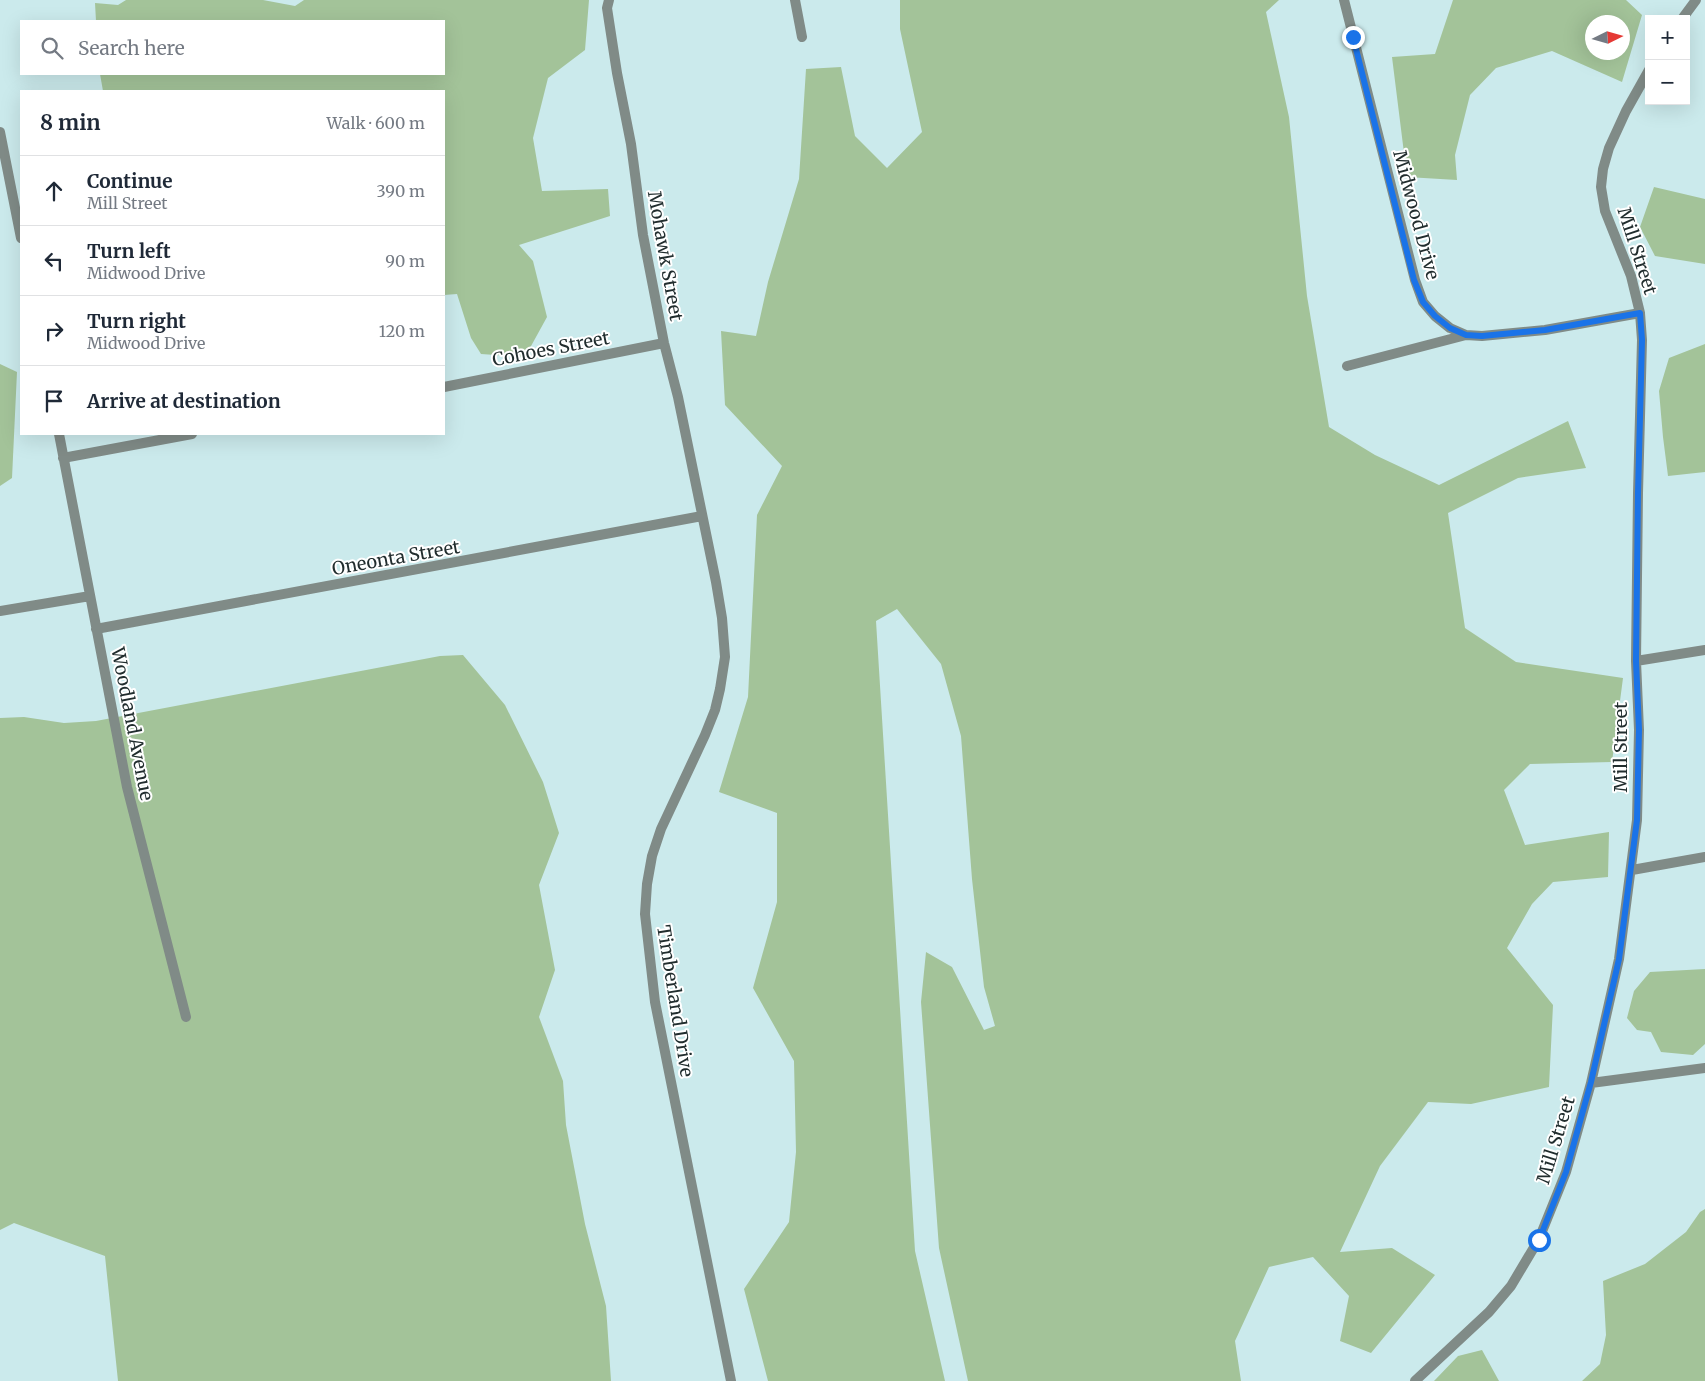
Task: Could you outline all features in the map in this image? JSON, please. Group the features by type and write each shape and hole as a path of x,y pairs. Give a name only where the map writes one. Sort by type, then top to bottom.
{"street":[{"name":"Mohawk Street","path":"609,0 607,8 631,144 643,235 664,343 678,398 702,516"},
{"path":"795,0 802,37"},
{"name":"Midwood Drive","path":"1344,0 1414,280 1423,302 1435,316 1450,328 1466,335 1482,336 1545,330 1640,313"},
{"path":"1685,15 1696,0"},
{"name":"Mill Street","path":"1415,1381 1489,1312 1511,1286 1539,1240 1566,1172 1591,1082 1619,959 1637,820 1639,740 1636,661 1642,340 1640,313 1631,276 1605,211 1601,187 1603,169 1609,148 1626,111 1645,77"},
{"path":"0,132 17,191 20,226"},
{"path":"1347,366 1466,335"},
{"name":"Cohoes Street","path":"445,387 664,343"},
{"name":"Woodland Avenue","path":"59,435 130,800 186,1017"},
{"path":"63,458 187,435"},
{"name":"Oneonta Street","path":"96,630 702,516"},
{"name":"Timberland Drive","path":"702,516 722,618 725,657 721,685 715,710 705,735 661,829 648,874 644,914 655,1002 731,1381"},
{"path":"0,611 90,596"},
{"path":"1636,661 1705,650"},
{"path":"1632,870 1705,857"},
{"path":"1591,1082 1705,1068"}],"green space":[{"path":"126,0 263,0 295,6 304,0 589,0 585,50 548,78 533,138 542,191 608,189 610,216 519,245 533,261 547,317 525,357 481,354 471,338 457,294 445,295 445,90 103,90 100,75 445,75 445,20 96,20 95,3 118,5"},
{"path":"900,0 1279,0 1266,12 1289,117 1307,296 1329,427 1375,455 1439,485 1568,421 1586,468 1518,478 1448,513 1465,628 1516,662 1623,678 1612,762 1530,764 1504,790 1525,845 1609,832 1608,877 1553,882 1532,904 1507,948 1553,1005 1549,1087 1471,1104 1428,1102 1380,1166 1340,1252 1392,1248 1435,1275 1371,1353 1340,1341 1349,1296 1313,1257 1269,1267 1235,1341 1241,1381 968,1381 939,1248 921,1002 926,952 952,967 984,1030 995,1026 984,987 972,879 961,736 941,664 897,609 876,621 915,1251 945,1381 768,1381 744,1289 789,1222 796,1152 794,1061 753,988 777,902 777,813 719,792 748,697 757,515 782,466 725,405 721,331 756,336 768,282 799,179 806,69 841,67 855,136 887,168 922,132 900,29"},
{"path":"1453,0 1626,0 1642,15 1630,55 1630,15 1585,15 1585,60 1629,60 1622,82 1552,51 1496,68 1470,95 1455,155 1457,180 1407,177 1392,57 1435,54"},
{"path":"1654,187 1705,199 1705,264 1655,256 1640,227"},
{"path":"1705,344 1705,472 1668,476 1659,391 1669,358"},
{"path":"0,364 17,372 12,478 0,486"},
{"path":"463,655 505,705 543,782 559,833 539,885 555,970 539,1017 563,1081 566,1125 585,1224 606,1306 611,1381 118,1381 105,1256 14,1223 0,1230 0,718 24,717 64,723 96,721 440,656"},
{"path":"1705,969 1705,1044 1693,1055 1661,1052 1651,1032 1637,1030 1627,1018 1634,991 1650,972"},
{"path":"1705,1209 1705,1381 1582,1381 1600,1364 1606,1335 1603,1281 1645,1264 1686,1232 1700,1212"},
{"path":"1482,1350 1499,1381 1434,1381 1458,1356"}],"route":[{"path":"1353,37 1414,280 1423,302 1435,316 1450,328 1466,335 1482,336 1545,330 1640,313 1642,340 1636,661 1639,730 1637,820 1632,870 1619,959 1591,1082 1566,1172 1539,1240"}]}
